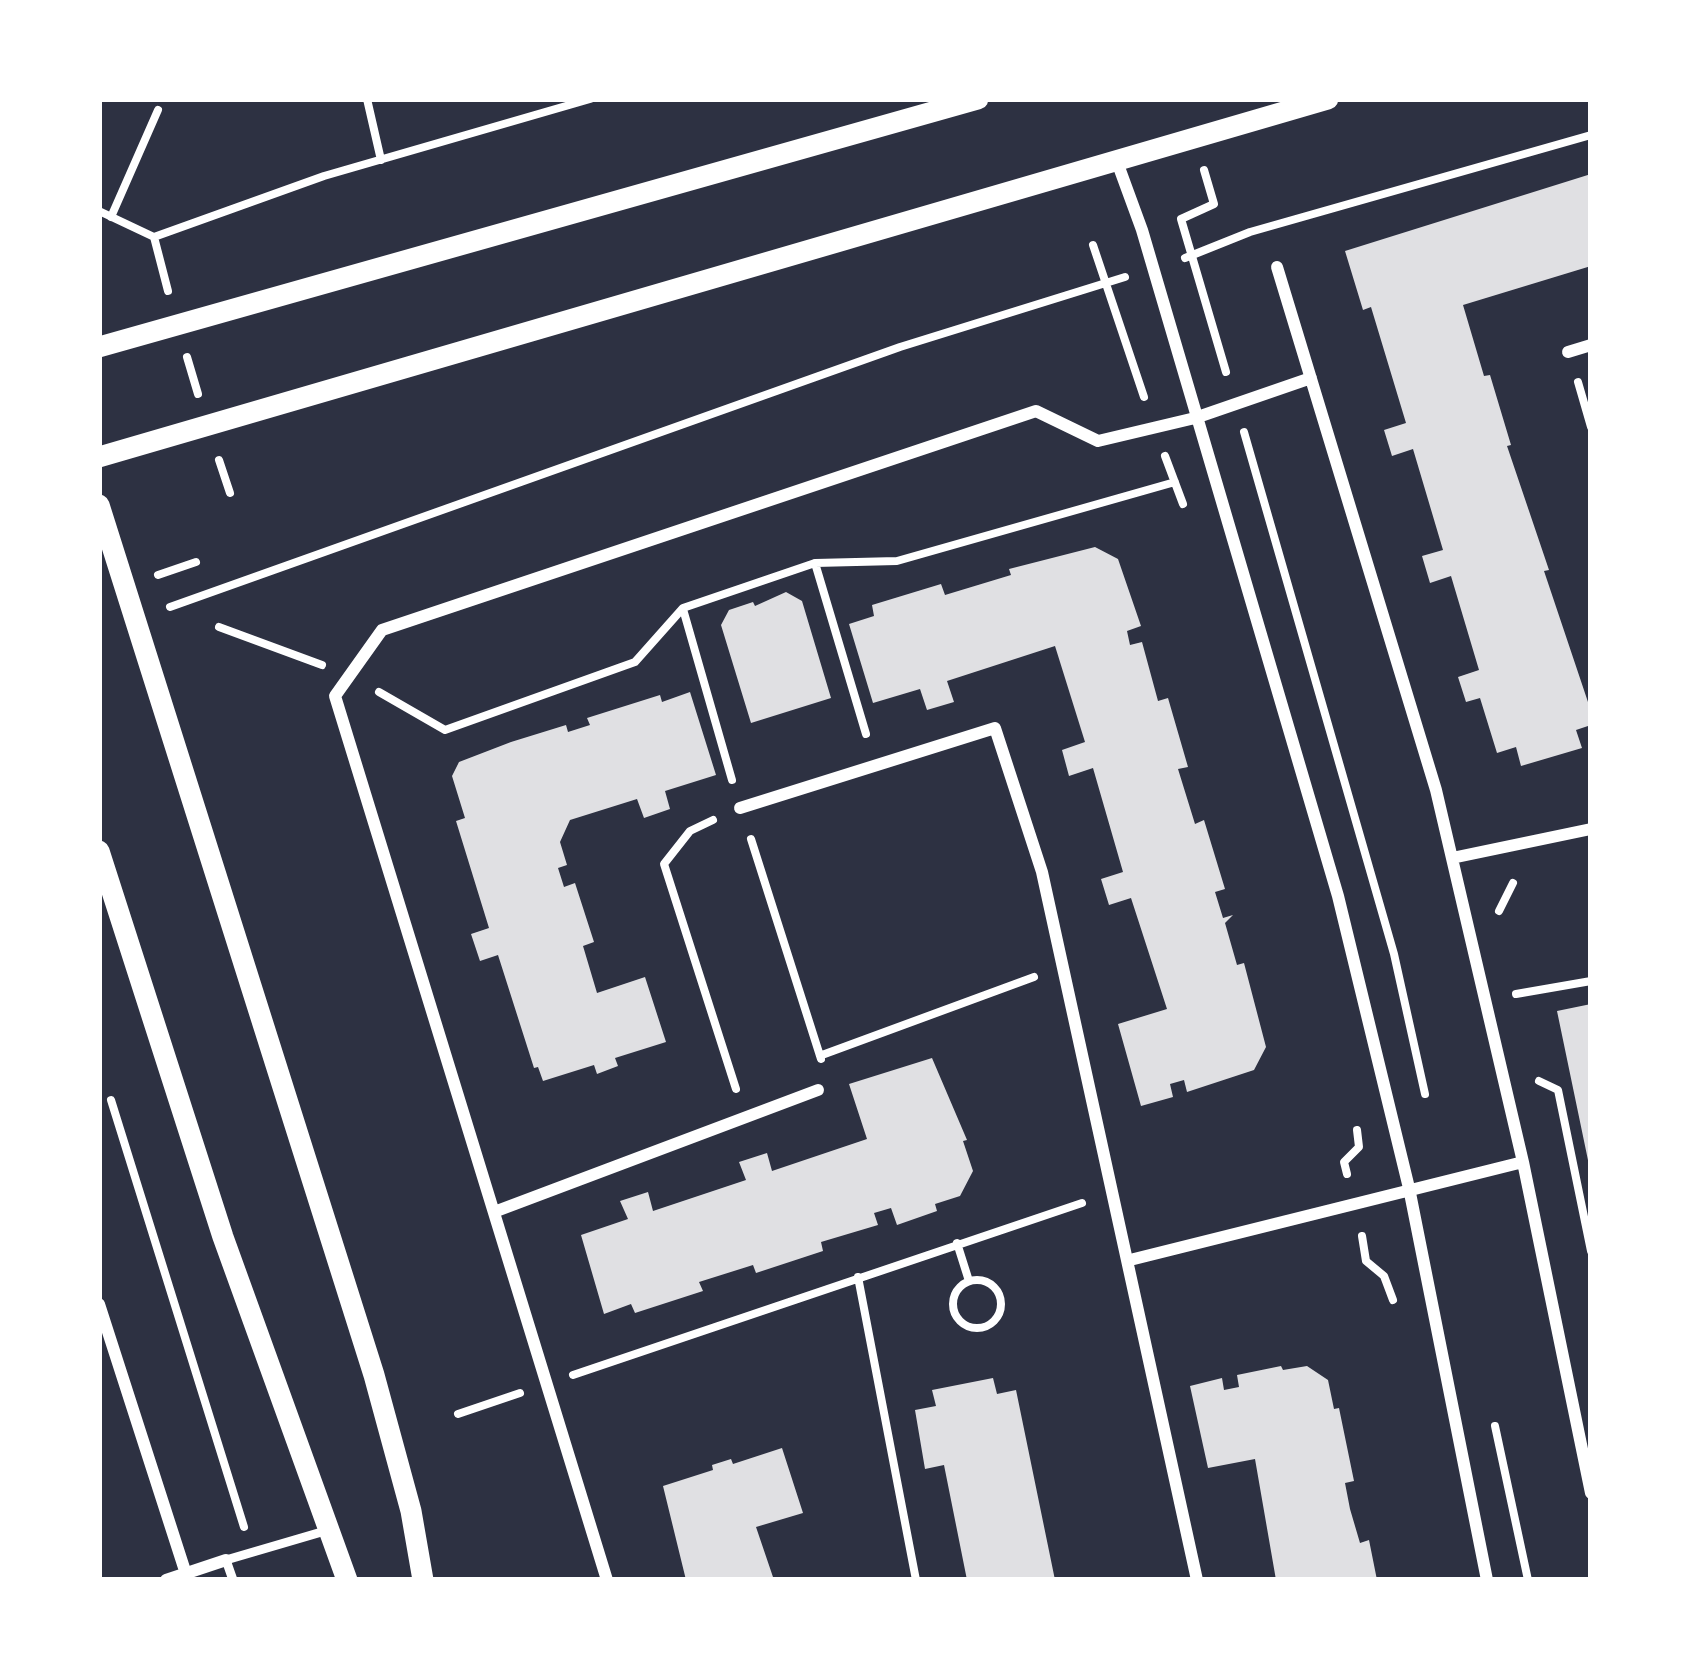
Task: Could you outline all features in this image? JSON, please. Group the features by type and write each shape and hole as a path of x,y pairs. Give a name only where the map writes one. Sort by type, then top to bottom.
{"street":[{"path":"99,347 978,99"},
{"path":"99,458 1328,99"},
{"path":"1116,159 1338,896 1409,1188 1487,1580"},
{"path":"1277,267 1452,858 1523,1162 1591,1492"},
{"path":"1568,352 1591,345"},
{"path":"608,1580 335,696 382,630 1036,411 1098,441 1196,418 1311,379"},
{"path":"99,506 374,1375 411,1511 423,1580"},
{"path":"740,808 995,728 1042,872 1197,1580"},
{"path":"1452,858 1591,829"},
{"path":"99,851 325,1531 346,1580"},
{"path":"494,1212 818,1090"},
{"path":"1130,1260 1523,1162"},
{"path":"99,1304 186,1574"},
{"path":"166,1580 226,1560"}],"lane":[{"path":"233,1580 226,1560 325,1531"}],"path":[{"path":"367,99 381,160"},
{"path":"99,212 154,236 381,160 590,99"},
{"path":"111,217 158,110"},
{"path":"208,592 879,355 1150,269 1250,232 1591,135"},
{"path":"1094,244 1154,430 1187,514"},
{"path":"1568,352 1591,427"},
{"path":"219,627 350,675 445,730 635,662 683,608 815,563 897,561 1175,482"},
{"path":"815,563 875,764"},
{"path":"683,608 740,808 822,1055 818,1090"},
{"path":"740,808 690,831 664,864 746,1118"},
{"path":"1503,931 1498,910 1513,883"},
{"path":"822,1055 1064,967"},
{"path":"1513,973 1521,1015"},
{"path":"1485,1000 1591,981"},
{"path":"1534,1078 1558,1090 1591,1251"},
{"path":"112,1100 252,1552"},
{"path":"1356,1126 1359,1147 1344,1162 1366,1261 1384,1276 1396,1317"},
{"path":"458,1414 957,1243 1115,1194"},
{"path":"957,1243 969,1281"},
{"path":"858,1277 916,1580"},
{"path":"969,1281 988,1282 1000,1296 1000,1315 985,1328 967,1327 953,1312 955,1293 969,1281"}],"building":[{"path":"1591,174 1591,266 1463,305 1484,376 1490,375 1511,445 1507,446 1549,570 1544,571 1591,711 1591,725 1576,730 1582,748 1521,766 1516,747 1497,753 1480,698 1466,702 1458,677 1479,670 1451,576 1430,583 1422,556 1443,550 1413,449 1392,456 1384,430 1406,423 1371,307 1363,310 1345,251"},
{"path":"1095,547 1118,559 1141,626 1127,631 1130,645 1142,642 1158,701 1168,698 1188,767 1178,769 1195,824 1204,820 1225,889 1215,892 1223,918 1233,915 1225,923 1237,965 1244,963 1266,1047 1254,1070 1187,1092 1184,1080 1170,1084 1173,1097 1141,1106 1118,1024 1167,1009 1131,898 1109,905 1101,879 1123,872 1093,768 1069,776 1062,750 1085,742 1055,646 947,681 954,702 927,710 920,689 873,703 849,624 874,616 872,605 941,584 945,595 1011,575 1009,569"},
{"path":"786,592 802,601 831,698 751,723 721,625 729,610 753,602 755,606"},
{"path":"690,692 716,775 665,791 670,809 644,818 637,799 570,820 560,842 567,865 558,868 564,887 575,883 594,942 583,946 597,993 645,977 666,1042 615,1058 618,1066 597,1074 594,1065 543,1081 538,1067 534,1068 498,955 480,961 471,934 489,928 456,821 465,818 452,776 459,762 511,742 566,725 568,732 590,725 587,718 660,695 662,702"},
{"path":"1591,1004 1591,1165 1589,1165 1557,1011"},
{"path":"932,1058 967,1140 963,1141 973,1171 960,1196 935,1204 937,1211 897,1225 891,1208 874,1213 878,1225 821,1242 823,1251 756,1273 753,1265 699,1282 703,1291 635,1313 631,1304 604,1314 581,1235 628,1219 620,1201 648,1192 653,1211 746,1180 739,1162 767,1153 772,1171 867,1139 849,1084"},
{"path":"1281,1366 1283,1370 1307,1366 1328,1380 1334,1409 1339,1408 1354,1481 1345,1483 1350,1509 1360,1543 1369,1540 1377,1580 1276,1580 1255,1459 1208,1468 1190,1386 1222,1378 1224,1390 1239,1387 1237,1375"},
{"path":"993,1378 997,1394 1016,1390 1055,1580 967,1580 944,1465 925,1469 915,1410 936,1406 932,1390"},
{"path":"782,1448 803,1513 756,1527 774,1580 686,1580 663,1486 713,1470 712,1465 731,1459 733,1464"}]}
